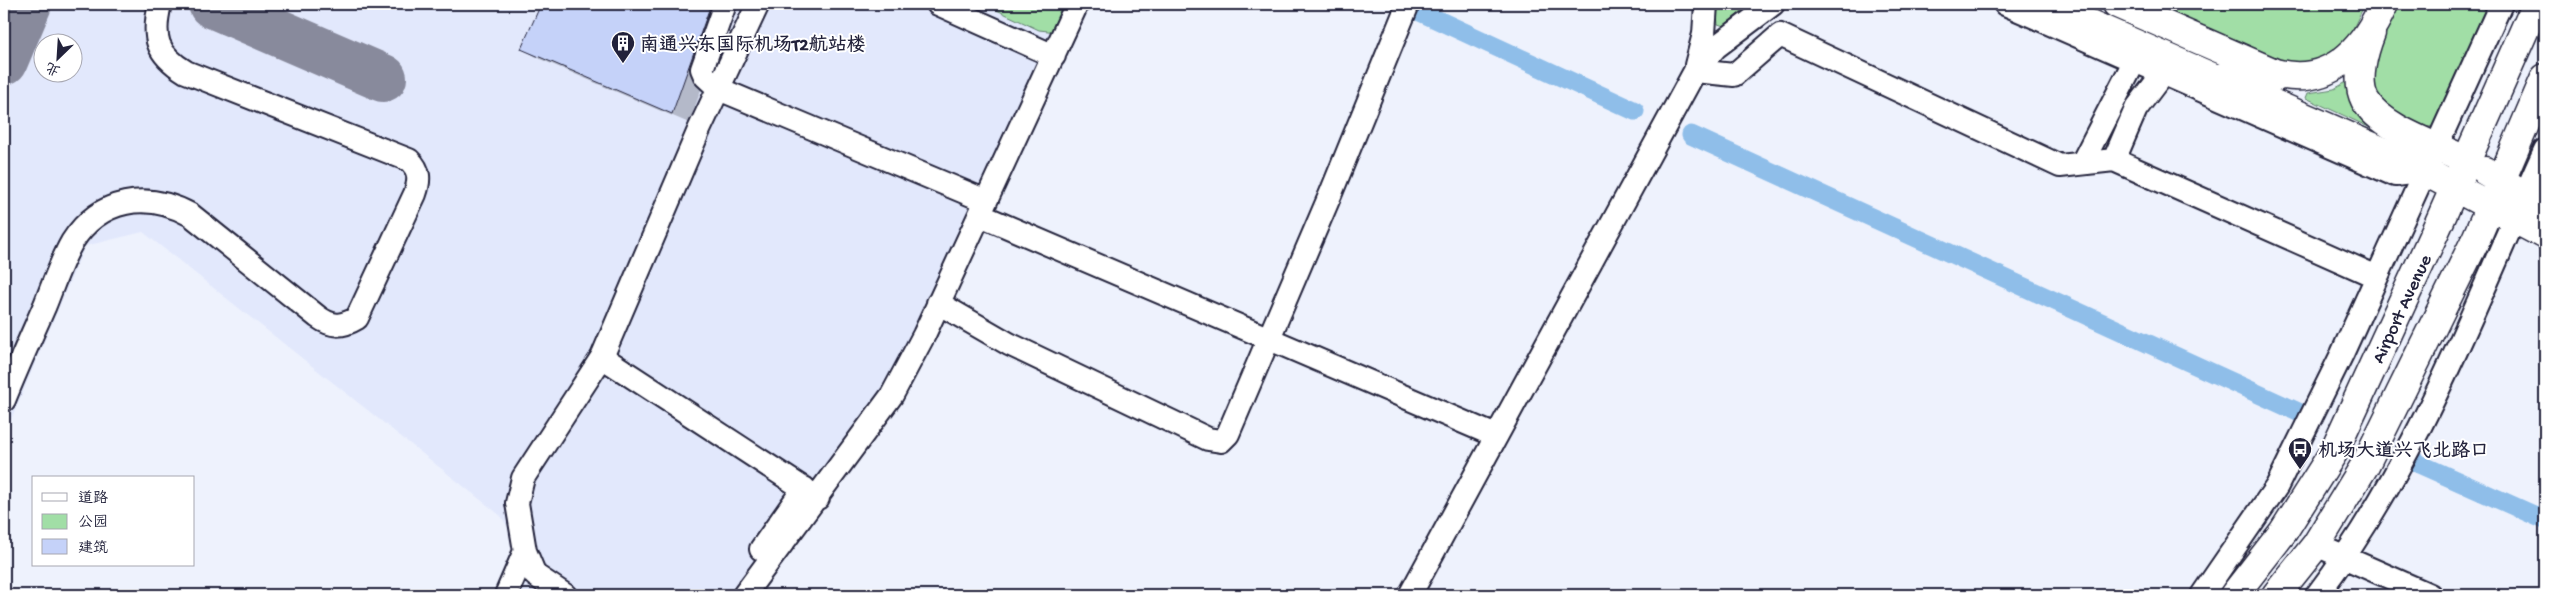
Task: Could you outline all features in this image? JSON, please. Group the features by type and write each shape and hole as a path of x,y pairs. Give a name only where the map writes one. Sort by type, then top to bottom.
{"main road":[{"path":"2044,4 2426,171 2455,188 2495,192 2528,207 2545,235"},
{"path":"2062,4 2104,30"},
{"path":"2117,4 2276,73 2290,77"},
{"path":"2384,4 2363,59 2361,81 2365,99 2381,118 2467,160 2495,192"},
{"name":"Airport Avenue","path":"2234,595 2283,532 2333,453 2455,188 2536,4"},
{"path":"2213,78 2290,77 2325,72 2349,54 2373,29"},
{"name":"Airport Avenue","path":"2276,595 2316,545 2365,465 2476,239 2545,78"}],"street":[{"path":"4,400 71,244 92,218 110,208 142,200 174,205 191,215 327,324 337,326 347,324 357,318 415,194 419,175 417,167 409,160 186,72 172,64 162,53 157,40 156,22 160,4"},
{"path":"725,4 702,69 705,76 719,89 1267,338 1496,436"},
{"path":"565,595 535,575 525,550 517,503 523,478 602,357 758,4"},
{"path":"938,4 1054,56"},
{"path":"728,595 892,395 924,335 1077,4"},
{"path":"938,303 1009,344 1215,441 1221,441 1228,434 1267,338 1331,193 1408,4"},
{"path":"1695,71 1704,34 1706,4"},
{"path":"1410,595 1695,71 1716,47 1774,4"},
{"path":"2005,4 2164,72 2395,175 2426,171"},
{"path":"2202,595 2277,486 2377,277 2501,4"},
{"path":"1695,71 1734,75 1780,35 2060,166 2114,160 2377,277"},
{"path":"2082,164 2134,60"},
{"path":"2114,160 2136,109 2164,72"},
{"path":"2317,595 2346,557 2394,478 2528,207 2545,150"},
{"path":"602,357 811,493"},
{"path":"744,595 811,493"},
{"path":"2316,545 2430,595"},
{"path":"506,595 525,550"}],"shaded area":[{"path":"4,4 1088,4 963,267 850,467 820,512 802,501 732,595 513,595 522,573 507,526 501,516 143,232 85,246 4,436"}],"green space":[{"path":"984,4 1071,4 1057,32 1039,30"},
{"path":"1716,4 1750,4 1724,26 1718,24"},
{"path":"2134,4 2365,4 2339,57 2298,72"},
{"path":"2399,4 2496,4 2436,126 2423,126 2403,118 2387,108 2377,96 2374,82 2375,66 2385,34"},
{"path":"2352,79 2412,147 2306,98 2308,93 2334,89"}],"building":[{"name":"南通兴东国际机场T2航站楼","path":"541,4 711,4 672,114 521,49"}],"waterway":[{"path":"1403,4 1635,111"},
{"path":"1691,135 2298,412"},
{"path":"2417,463 2545,520"}],"taxiway":[{"path":"4,61 28,4"},
{"path":"212,4 383,78"}],"place":[{"name":"南通兴东国际机场T2航站楼","path":"623,64"},
{"name":"机场大道兴飞北路口","path":"2300,470"}]}
